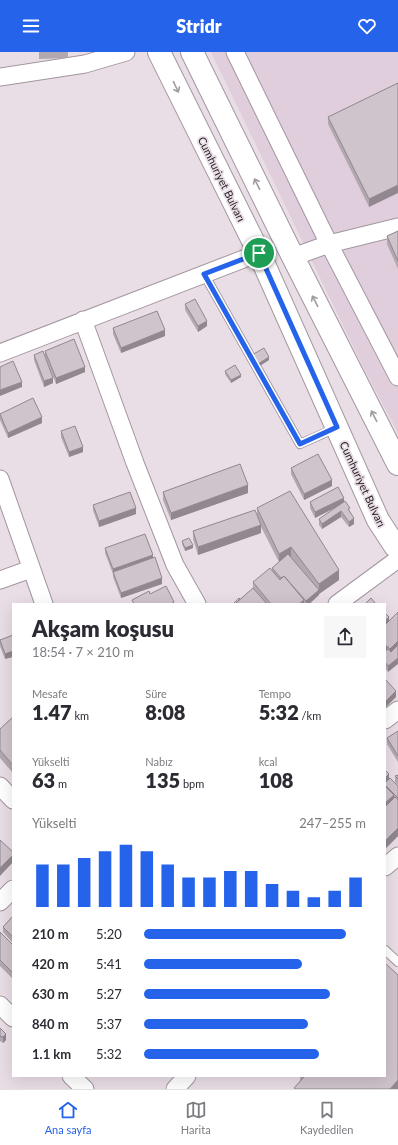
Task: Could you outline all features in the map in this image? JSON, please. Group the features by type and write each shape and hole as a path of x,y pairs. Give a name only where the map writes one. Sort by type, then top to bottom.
{"main road":[{"name":"Cumhuriyet Bulvarı","path":"159,52 259,253 378,520 397,548"},
{"path":"192,52 293,257 398,464"}],"street":[{"path":"0,77 85,64 126,52"},
{"path":"235,52 329,244 398,377"},
{"path":"293,257 329,244 398,227"},
{"path":"0,353 259,253"},
{"path":"83,320 175,565 196,603"},
{"path":"0,479 44,603"},
{"path":"338,603 397,548"},
{"path":"0,580 31,569"},
{"path":"386,719 398,710"},
{"path":"0,786 12,799"},
{"path":"386,866 398,856"},
{"path":"0,902 12,891"},
{"path":"0,1005 12,1017"},
{"path":"72,1077 85,1089"},
{"path":"175,1089 186,1077"}],"lane":[{"path":"204,274 300,444 337,427"},
{"path":"386,951 398,962"}],"shaded area":[{"path":"211,52 398,52 398,433 364,369"}],"building":[{"path":"398,83 398,185 369,199 328,117"},
{"path":"398,231 398,261 387,236"},
{"path":"195,299 207,321 198,326 185,304"},
{"path":"157,311 165,330 121,348 113,328"},
{"path":"74,339 85,367 56,378 45,351"},
{"path":"264,348 269,357 258,364 252,355"},
{"path":"43,351 53,378 44,381 34,355"},
{"path":"13,361 22,382 0,390 0,367"},
{"path":"235,365 241,375 231,380 225,371"},
{"path":"33,398 42,417 8,433 0,414"},
{"path":"75,426 83,447 69,452 61,431"},
{"path":"318,454 332,480 304,494 291,468"},
{"path":"240,464 248,485 171,513 163,492"},
{"path":"338,487 344,498 315,512 310,502"},
{"path":"290,491 339,570 319,584 291,547 279,554 257,508"},
{"path":"130,492 136,508 99,521 93,505"},
{"path":"345,501 354,518 349,522 341,511 322,524 319,519"},
{"path":"255,510 261,525 198,547 193,531"},
{"path":"145,534 153,555 113,569 105,548"},
{"path":"189,538 193,545 185,548 182,541"},
{"path":"288,554 319,590 306,601 284,576 281,578 272,568"},
{"path":"155,557 162,578 121,593 113,572"},
{"path":"270,568 280,580 284,576 304,600 300,603 270,603 253,582"},
{"path":"166,586 174,602 134,603 132,600 149,591 150,594"},
{"path":"253,588 266,603 236,603"},
{"path":"371,598 375,603 366,603"},
{"path":"398,612 398,641 390,649 386,646 386,624"},
{"path":"12,635 12,651 5,654 0,640"},
{"path":"398,645 398,658 388,666 386,663 386,650 388,649 391,652"},
{"path":"386,680 396,691 386,701"},
{"path":"12,718 12,764 0,750 0,729"},
{"path":"398,731 398,756 387,738"},
{"path":"390,778 398,786 398,798 386,786 386,782"},
{"path":"386,787 394,795 386,802"},
{"path":"395,797 398,800 398,828 386,840 386,806"},
{"path":"0,840 12,851 12,856 0,868"},
{"path":"12,917 12,936 3,927"},
{"path":"0,932 12,944 12,972 0,960"},
{"path":"386,964 398,975 398,1080 390,1089 294,1088 304,1077 386,1077"},
{"path":"0,1028 6,1034 3,1037 0,1036"}],"route":[{"path":"259,253 337,427 300,444 204,274 259,253"}]}
